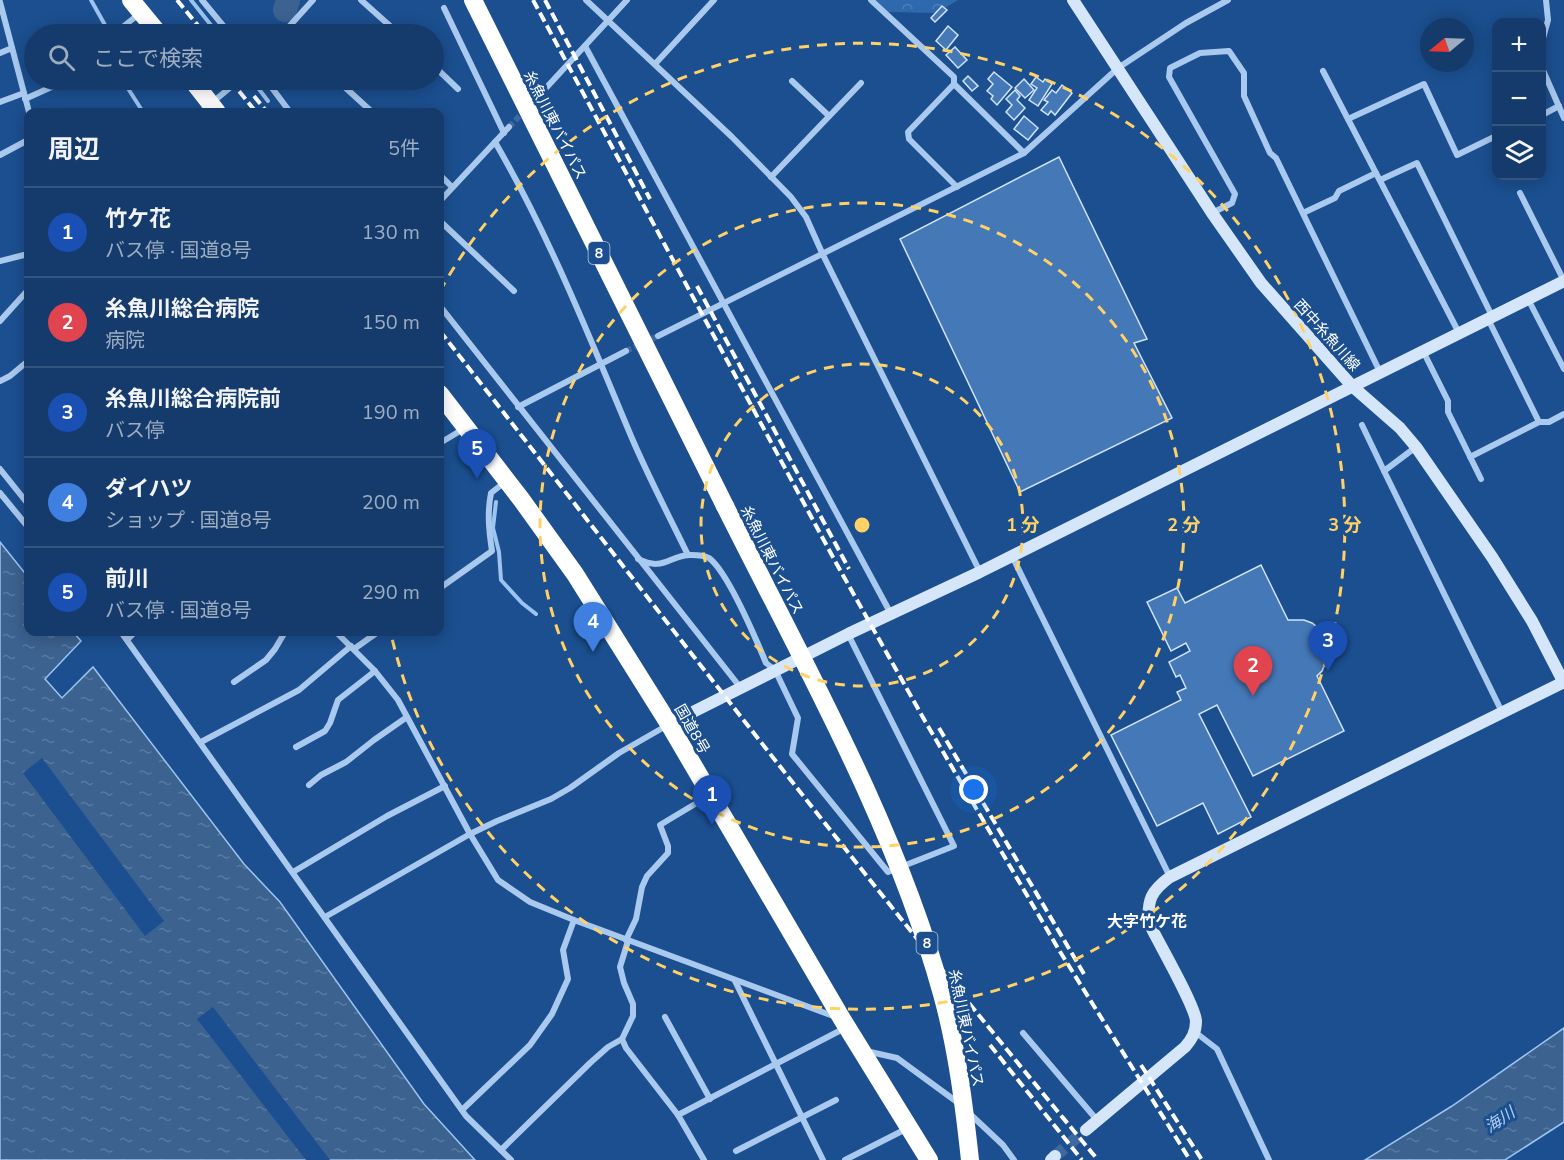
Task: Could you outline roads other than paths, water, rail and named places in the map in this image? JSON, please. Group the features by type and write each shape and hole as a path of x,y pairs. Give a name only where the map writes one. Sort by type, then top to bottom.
{"highway":[{"name":"糸魚川東バイパス","path":"473,0 842,738 904,880 930,952 943,997 960,1081 970,1160"},
{"path":"136,6 151,24"},
{"path":"198,90 208,108"},
{"name":"国道8号","path":"444,399 575,574 669,724 845,1023 929,1160"}],"street":[{"path":"202,0 222,24"},
{"path":"293,24 313,0"},
{"path":"362,0 388,24"},
{"path":"586,0 732,137 791,197 806,217 980,572"},
{"path":"546,88 627,0"},
{"path":"655,64 714,0"},
{"path":"871,0 954,77 954,84 908,132 909,139 957,187"},
{"name":"西中糸魚川線","path":"1073,0 1212,213 1262,284 1352,386 1400,428 1416,447 1492,557 1532,621 1564,682"},
{"path":"658,336 1024,153 1118,68 1186,23 1228,0"},
{"path":"1546,0 1548,20 1546,27"},
{"path":"0,2 27,108"},
{"path":"122,24 136,6"},
{"path":"444,8 504,133"},
{"path":"585,46 892,614"},
{"path":"0,53 12,48"},
{"path":"1212,213 1232,203 1236,194 1169,77 1170,68 1200,53 1228,51 1244,73 1244,96 1270,153 1276,158 1380,372"},
{"path":"1323,71 1460,333"},
{"path":"1544,72 1564,118"},
{"path":"444,76 458,89"},
{"path":"792,81 829,116"},
{"path":"771,177 861,82"},
{"path":"954,84 1024,153"},
{"path":"1348,119 1424,84 1457,155 1492,138"},
{"path":"0,102 40,90"},
{"path":"211,108 229,90"},
{"path":"274,90 287,108"},
{"path":"348,90 368,108"},
{"path":"1546,113 1559,106"},
{"path":"444,196 509,127"},
{"path":"0,155 24,142"},
{"path":"495,142 524,191 602,364 632,438 688,555"},
{"path":"1380,180 1417,164 1539,422"},
{"path":"1303,213 1335,198 1339,191 1376,173"},
{"path":"444,179 452,187"},
{"path":"325,917 470,834 551,799 619,753 740,687 980,572 1564,281 1520,193"},
{"path":"444,225 514,291"},
{"path":"0,261 24,255"},
{"path":"0,321 24,294"},
{"path":"1528,299 1564,369"},
{"path":"444,311 740,687"},
{"path":"518,407 626,351"},
{"path":"1423,351 1448,401 1448,412 1481,479"},
{"path":"0,381 24,364"},
{"path":"1470,457 1539,422 1549,422 1564,414"},
{"path":"1362,425 1502,712"},
{"path":"444,441 466,428"},
{"path":"1384,471 1416,447"},
{"path":"0,470 24,499"},
{"path":"444,585 492,551 488,526 491,493 507,481"},
{"path":"0,493 24,522"},
{"path":"638,559 649,564 660,565 688,555 707,557 720,569 766,663 775,670 798,718 792,754 888,872 954,846 848,634"},
{"path":"1012,556 1170,877"},
{"path":"125,636 462,1110 511,1160"},
{"path":"234,682 266,660 283,636"},
{"path":"340,636 375,671 398,700 470,834 498,880 530,902 845,1023"},
{"path":"201,742 299,690 352,647 371,636"},
{"path":"296,747 325,731 338,700 375,671"},
{"path":"1086,1130 1185,1047 1191,1041 1194,1032 1195,1014 1149,923 1147,907 1151,895 1159,885 1170,877 1564,682"},
{"path":"309,785 321,775 346,762 407,717"},
{"path":"293,872 387,816 445,786"},
{"path":"501,1150 590,1063 622,1039 633,1016 633,1004 620,967 627,940 636,919 642,887 647,876 668,853 668,846 660,825 710,795"},
{"path":"462,1110 530,1045 552,1014 568,979 563,950 574,920"},
{"path":"735,981 823,1160"},
{"path":"665,1017 710,1099"},
{"path":"678,1115 776,1065 845,1023"},
{"path":"1194,1032 1218,1048 1269,1160"},
{"path":"1023,1033 1097,1120"},
{"path":"622,1039 626,1048 678,1115 704,1160"},
{"path":"862,1050 897,1058 950,1094 1003,1145 1014,1160"},
{"path":"736,1151 836,1100"},
{"path":"845,1160 909,1127"}],"water":[{"path":"0,542 24,572 24,636 77,636 81,641 45,679 62,698 93,667 244,864 280,902 424,1104 475,1160 0,1160"},
{"name":"海川","path":"1564,1028 1564,1122 1505,1160 1365,1160 1452,1106"}],"waterway":[{"path":"91,0 104,24"},
{"path":"191,0 210,24"},
{"path":"285,10 288,0"},
{"path":"129,90 140,108"},
{"path":"260,90 268,101"},
{"path":"496,502 493,528 499,552 501,580 522,603 536,614"}],"tunnel":[{"path":"509,127 546,88"},
{"path":"626,351 658,336"},
{"path":"1055,1156 1086,1130"}],"railway":[{"path":"177,0 197,24"},
{"path":"533,0 835,561 925,721 1059,950 1190,1160"},
{"path":"545,0 650,199"},
{"path":"238,90 253,108"},
{"path":"254,96 264,108"},
{"path":"697,286 849,569"},
{"path":"444,336 848,852 1098,1160"},
{"path":"939,728 1084,974"},
{"path":"990,1045 1082,1160"},
{"path":"1141,1065 1202,1160"}],"place":[{"name":"前川","path":"477,479"},
{"name":"ダイハツ","path":"593,652"},
{"name":"糸魚川総合病院前","path":"1328,671"},
{"name":"糸魚川総合病院","path":"1253,696"},
{"name":"竹ケ花","path":"712,825"}],"district":[{"name":"大字竹ケ花","path":"1147,922"}]}
